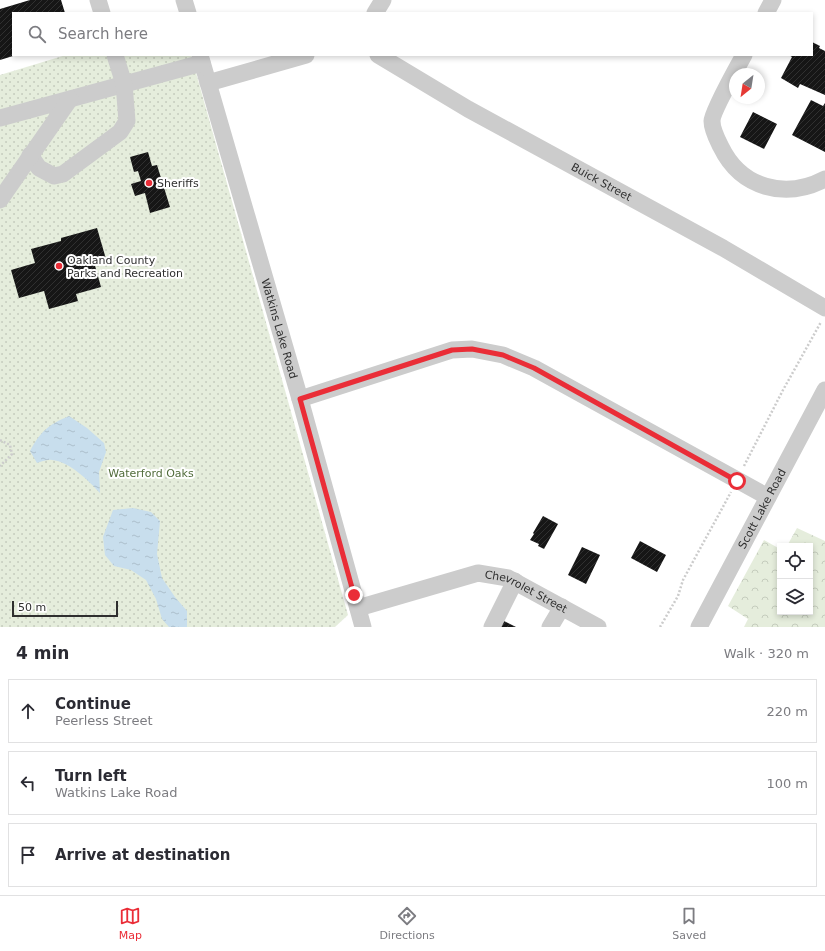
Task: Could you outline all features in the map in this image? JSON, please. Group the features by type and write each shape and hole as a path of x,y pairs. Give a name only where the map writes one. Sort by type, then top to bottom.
{"street":[{"path":"98,0 102,12"},
{"path":"184,0 188,12"},
{"path":"377,12 383,0"},
{"path":"767,12 773,0"},
{"path":"30,155 39,168 54,176 63,174 120,132 127,120 124,84 115,56"},
{"path":"208,83 302,56"},
{"name":"Buick Street","path":"380,56 468,110 723,248 825,308"},
{"path":"743,56 712,120 716,136 725,156 739,172 757,184 779,190 800,188 825,179"},
{"path":"0,118 124,84 201,59"},
{"name":"Watkins Lake Road","path":"201,59 300,399 363,627"},
{"path":"0,200 70,99"},
{"path":"300,399 452,350 472,349 503,355 540,371 768,497"},
{"name":"Scott Lake Road","path":"699,627 825,390"},
{"name":"Chevrolet Street","path":"358,608 478,573 508,578 598,627"},
{"path":"492,627 514,581"},
{"path":"550,627 562,607"}],"path":[{"path":"0,440 10,445 12,454 0,466"}],"green space":[{"name":"Waterford Oaks","path":"63,56 191,56 348,615 335,627 0,627 0,75"},
{"path":"797,528 825,541 825,627 744,627 748,619 728,606 764,540 777,547 777,615 813,615 813,543 789,543"}],"water":[{"path":"69,416 87,428 104,443 106,452 99,472 100,493 72,468 58,461 52,460 37,463 30,451 46,429"},
{"path":"133,508 151,512 160,521 157,554 162,578 187,611 187,627 169,627 162,619 156,599 146,580 131,570 114,566 105,555 103,537 113,510"}],"building":[{"path":"30,0 61,0 65,12 12,12 13,56 0,60 0,9"},
{"path":"813,42 825,51 825,95 800,84 798,88 781,78 792,57 790,56 813,56"},
{"path":"811,100 823,106 825,103 825,152 792,135"},
{"path":"753,112 777,124 764,149 740,137"},
{"name":"Sheriffs","path":"148,152 152,166 157,165 170,207 150,213 145,193 135,196 131,184 141,181 138,171 134,172 130,157"},
{"name":"Oakland County Parks and Recreation","path":"97,228 106,259 94,262 101,287 76,294 78,301 49,309 44,291 19,298 11,270 35,263 31,249 61,241 61,238"},
{"path":"543,516 558,524 544,549 538,546 539,544 530,540"},
{"path":"640,541 666,555 657,572 631,558"},
{"path":"582,547 600,555 586,584 568,575"},
{"path":"502,620 516,627 499,627"}],"place":[{"name":"Sheriffs","path":"149,183"},
{"name":"Oakland County Parks and Recreation","path":"59,266"}],"route":[{"path":"354,595 300,399 452,350 472,349 503,355 534,368 737,481"}]}
